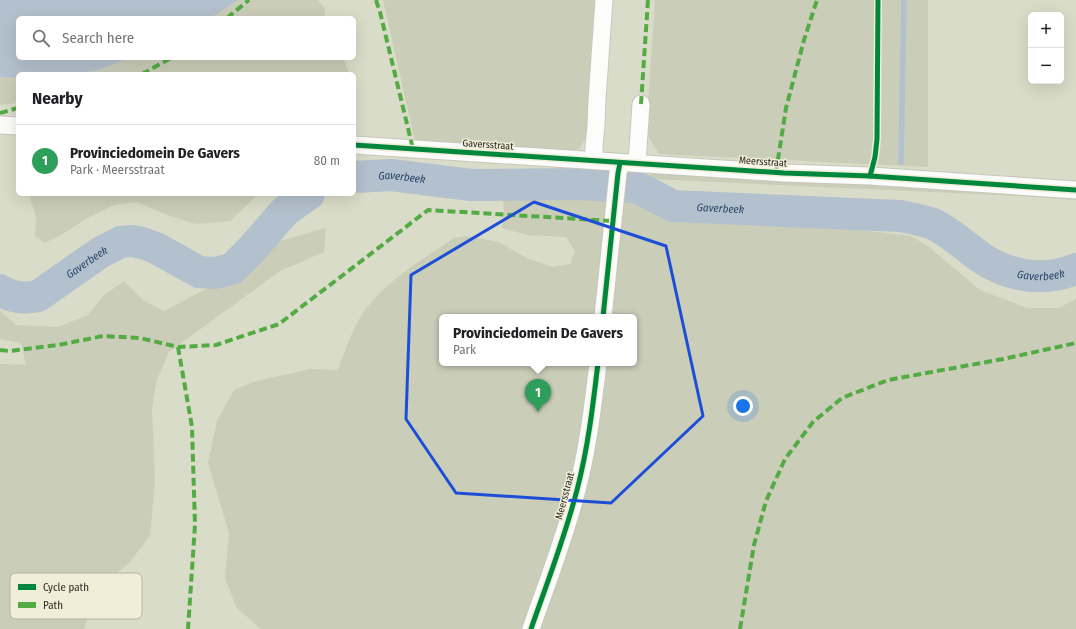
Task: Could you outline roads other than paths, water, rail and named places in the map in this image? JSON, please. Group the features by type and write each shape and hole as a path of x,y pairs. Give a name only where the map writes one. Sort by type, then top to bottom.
{"street":[{"path":"594,160 604,0"},
{"path":"603,314 616,192 625,166 641,104"},
{"path":"0,125 16,126"},
{"name":"Gaversstraat","path":"356,145 594,160 625,166"},
{"name":"Meersstraat","path":"625,166 870,176 1068,189"},
{"name":"Meersstraat","path":"531,629 564,536 578,488 591,422 598,366"}],"water":[{"path":"0,0 238,0 214,16 16,16 16,60 124,60 99,70 88,72 16,72 16,78 0,77"}],"waterway":[{"path":"901,162 904,0"},
{"name":"Gaverbeek","path":"356,177 391,175 471,185 578,184 637,187 673,206 900,216 933,224 991,264 1015,273 1039,276 1064,273 1076,269"},
{"name":"Gaverbeek","path":"0,290 9,295 18,297 38,296 101,252 121,242 132,241 156,248 199,272 215,273 232,269 251,250 285,211 306,196"},
{"path":"900,205 900,216"}],"place":[{"name":"Provinciedomein De Gavers","path":"538,412"}]}
